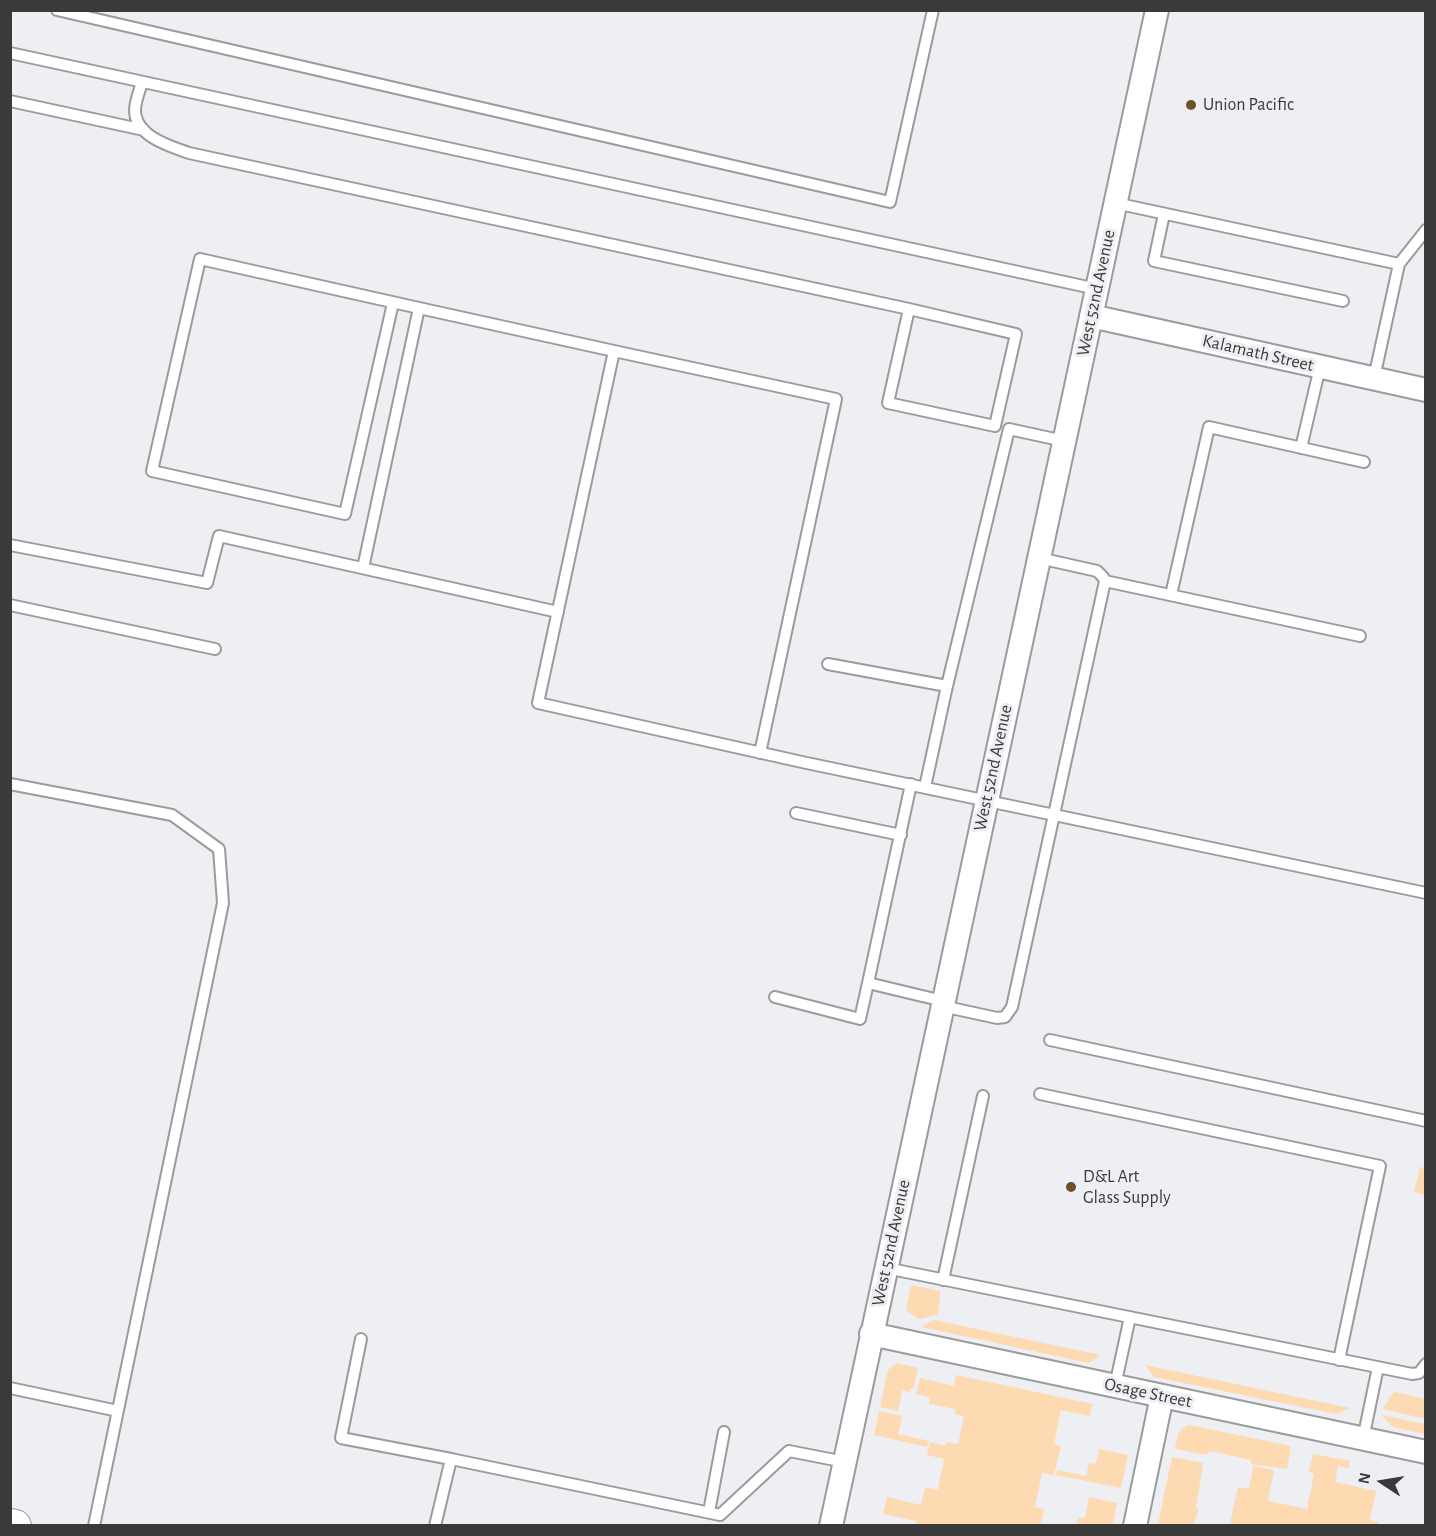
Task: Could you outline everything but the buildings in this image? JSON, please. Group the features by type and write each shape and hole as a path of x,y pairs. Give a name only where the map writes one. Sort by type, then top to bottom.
{"main road":[{"path":"10,1524 15,1526"}],"street":[{"name":"West 52nd Avenue","path":"831,1526 1157,10"},
{"name":"Kalamath Street","path":"1091,316 1425,390"},
{"name":"Osage Street","path":"872,1334 1425,1452"},
{"path":"1134,1526 1162,1396"}],"lane":[{"path":"57,10 890,202 933,10"},
{"path":"10,53 1097,289"},
{"path":"142,82 135,111 139,125 157,141 189,153 1016,334 996,426"},
{"path":"10,101 145,130"},
{"path":"1115,203 1399,264"},
{"path":"1164,214 1154,261 1343,301"},
{"path":"1374,378 1399,264 1425,230"},
{"path":"393,303 345,514 152,471 200,259 836,399 760,753"},
{"path":"363,568 419,308"},
{"path":"909,309 888,403 1064,441"},
{"path":"614,351 538,704 760,753 1425,892"},
{"path":"1301,448 1320,366"},
{"path":"1171,595 1209,427 1364,462"},
{"path":"925,787 946,686 1009,429"},
{"path":"10,544 207,583 219,536 558,612"},
{"path":"868,983 998,1018 1005,1017 1010,1011 1105,581 1097,571 1039,558"},
{"path":"1105,581 1360,636"},
{"path":"10,605 215,650"},
{"path":"828,664 946,686"},
{"path":"10,784 172,816 219,849 223,903 94,1526"},
{"path":"775,997 860,1019 911,784"},
{"path":"796,813 901,835"},
{"path":"1050,1040 1425,1121"},
{"path":"1040,1094 1380,1166 1339,1360"},
{"path":"943,1280 983,1096"},
{"path":"885,1268 1416,1374 1422,1371 1425,1364"},
{"path":"1115,1386 1130,1317"},
{"path":"361,1339 341,1438 720,1515 789,1450 844,1462"},
{"path":"1363,1439 1378,1367"},
{"path":"10,1389 118,1411"},
{"path":"709,1512 724,1432"},
{"path":"435,1526 451,1459"}],"shaded area":[{"path":"1420,1167 1425,1168 1425,1195 1414,1192"},
{"path":"911,1285 940,1291 938,1315 918,1319 906,1310"},
{"path":"934,1320 1101,1355 1089,1363 921,1327"},
{"path":"897,1363 918,1368 914,1388 911,1388 910,1392 902,1390 898,1411 880,1407 888,1370"},
{"path":"1145,1365 1350,1408 1336,1414 1154,1377"},
{"path":"956,1375 1093,1404 1090,1416 1061,1410 1054,1444 1061,1446 1054,1475 1042,1473 1035,1507 1044,1509 1041,1525 916,1525 916,1521 883,1514 887,1497 921,1505 925,1487 938,1490 944,1459 927,1455 930,1442 945,1446 947,1442 958,1444 964,1416 955,1414 955,1409 929,1404 930,1397 916,1394 920,1378 954,1386"},
{"path":"1395,1392 1425,1399 1425,1419 1383,1409"},
{"path":"879,1411 902,1416 898,1434 929,1441 927,1447 874,1435"},
{"path":"1381,1415 1425,1424 1425,1434 1393,1427"},
{"path":"1189,1425 1291,1446 1287,1469 1251,1464 1251,1460 1209,1451 1207,1455 1175,1449 1180,1431"},
{"path":"1099,1449 1128,1455 1121,1488 1056,1475 1057,1470 1086,1476 1089,1463 1096,1464"},
{"path":"1313,1454 1350,1461 1349,1468 1338,1466 1335,1482 1376,1491 1370,1520 1378,1522 1378,1525 1240,1526 1230,1523 1238,1487 1249,1489 1253,1466 1274,1470 1268,1501 1307,1509 1314,1474 1309,1472"},
{"path":"1172,1457 1203,1463 1196,1508 1199,1509 1193,1525 1158,1525"},
{"path":"1089,1497 1117,1503 1113,1525 1076,1525 1078,1517 1085,1518"}],"place":[{"name":"Union Pacific","path":"1191,105"},
{"name":"D&L Art Glass Supply","path":"1071,1187"}]}
